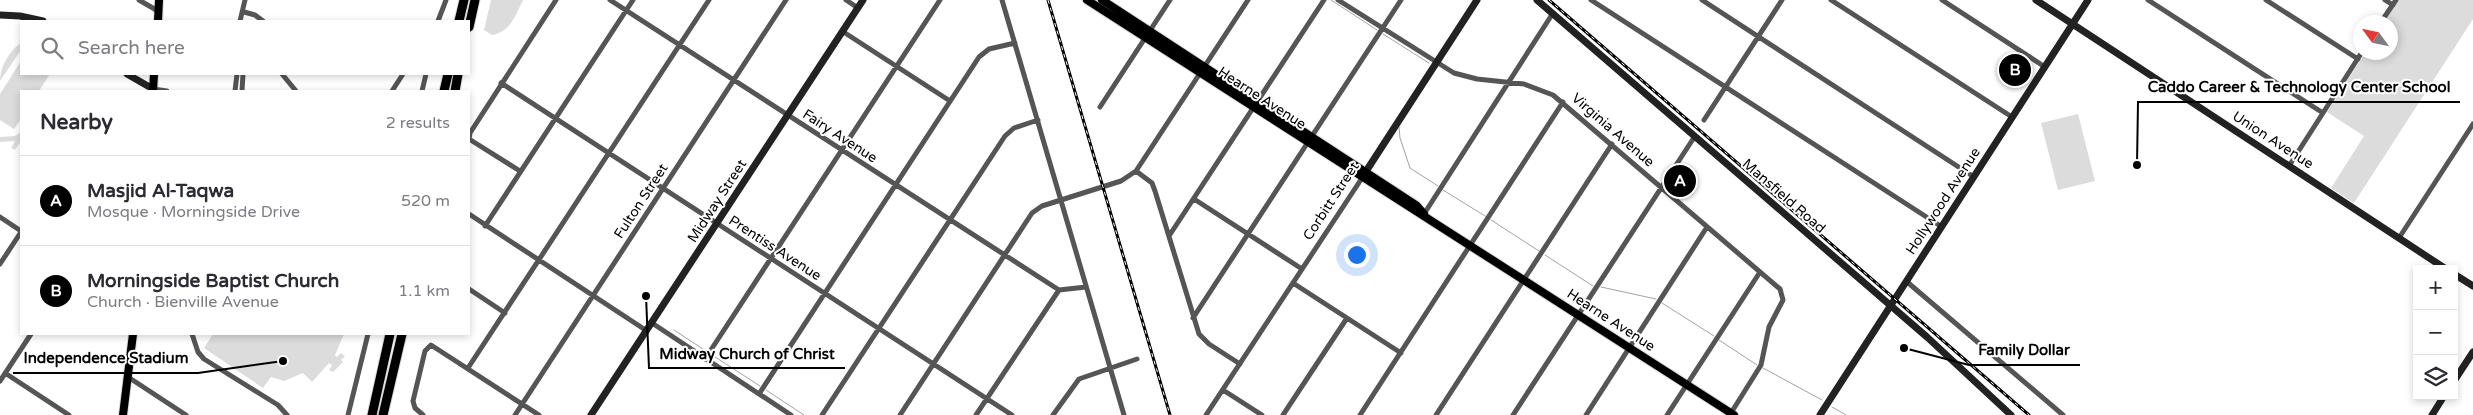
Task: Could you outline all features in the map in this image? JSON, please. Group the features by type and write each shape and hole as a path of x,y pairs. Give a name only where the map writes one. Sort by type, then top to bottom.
{"highway":[{"path":"459,20 464,0"},
{"path":"470,22 475,0"},
{"path":"444,90 448,75"},
{"path":"455,90 458,75"},
{"path":"372,415 390,335"},
{"path":"384,415 402,335"}],"main road":[{"path":"158,20 159,0"},
{"name":"Hearne Avenue","path":"1102,0 1148,35"},
{"name":"Hearne Avenue","path":"1091,1 1148,35 1364,175 1419,207 1424,214 1732,414"},
{"path":"153,90 154,75"},
{"path":"123,415 133,335"}],"street":[{"path":"139,0 158,12"},
{"path":"245,0 246,20"},
{"path":"438,20 446,0"},
{"path":"470,134 556,0"},
{"name":"Fairy Avenue","path":"610,0 1058,290"},
{"path":"485,226 633,0"},
{"path":"468,368 709,0"},
{"name":"Fulton Street","path":"515,415 786,0"},
{"path":"846,0 858,8"},
{"name":"Midway Street","path":"591,415 863,0"},
{"path":"705,359 940,0"},
{"path":"1002,0 1124,415"},
{"path":"1100,107 1170,0"},
{"path":"900,415 1032,213 1042,206 1121,181 1136,171 1248,0"},
{"path":"1169,236 1324,0"},
{"name":"Virginia Avenue","path":"1338,0 1454,73 1469,78 1535,87 1563,102 1780,289 1783,300 1769,327 1761,365 1732,414"},
{"path":"1193,318 1401,0"},
{"name":"Corbitt Street","path":"1206,415 1364,175 1476,0"},
{"name":"Mansfield Road","path":"1538,0 1891,306 2011,415"},
{"path":"1590,0 1942,227"},
{"path":"1702,0 1974,177"},
{"path":"1704,120 1782,0"},
{"path":"1831,0 2012,117"},
{"path":"1942,0 2045,67"},
{"name":"Union Avenue","path":"2036,0 2440,265"},
{"name":"Hollywood Avenue","path":"1820,415 2088,0"},
{"path":"2148,0 2323,113"},
{"path":"2266,0 2353,56"},
{"path":"2385,0 2394,2 2386,15"},
{"path":"240,20 244,12"},
{"path":"244,12 255,15 262,20"},
{"path":"1424,214 1553,13"},
{"path":"0,15 20,16 38,20"},
{"path":"842,31 950,101"},
{"path":"759,394 981,54 989,49 1015,43"},
{"path":"2289,166 2357,60"},
{"path":"129,75 153,90"},
{"path":"235,90 237,75"},
{"path":"242,90 243,75"},
{"path":"283,75 295,90"},
{"path":"393,90 402,75"},
{"path":"422,90 426,75"},
{"name":"Prentiss Avenue","path":"501,83 1012,415"},
{"path":"1360,415 1563,102"},
{"path":"822,415 1004,136 1014,128 1038,120"},
{"path":"2399,238 2473,124"},
{"path":"1513,415 1695,136"},
{"path":"470,139 520,172"},
{"path":"1436,415 1612,144"},
{"path":"1136,171 1152,183 1193,318 1203,340 1240,364"},
{"path":"1194,199 1302,269"},
{"path":"470,215 646,330"},
{"path":"0,217 20,230"},
{"path":"1586,415 1708,227"},
{"path":"0,264 20,233"},
{"path":"1667,415 1760,272"},
{"path":"2458,277 2473,286"},
{"path":"1906,281 2063,415"},
{"path":"1293,283 1401,353"},
{"path":"976,415 1058,290 1086,287"},
{"path":"470,290 505,313"},
{"path":"1283,415 1347,318"},
{"path":"652,323 791,415"},
{"path":"0,381 30,335"},
{"path":"192,335 198,352 204,359 278,405 287,415"},
{"path":"348,415 368,335"},
{"path":"423,415 417,411 414,404 424,351 428,346 435,346 540,415"},
{"path":"2458,375 2473,352"},
{"path":"1053,415 1078,379 1137,359"},
{"path":"5,373 69,415"},
{"path":"128,377 186,415"},
{"path":"1223,390 1262,415"},
{"path":"2432,415 2441,400"}],"shaded area":[{"path":"491,0 523,0 515,17 508,26 504,30 492,35 484,30"},
{"path":"2399,0 2473,0 2473,19 2354,203 2331,188 2364,136 2327,112 2360,60 2398,60 2398,15 2389,15"},
{"path":"20,44 20,51 0,81 6,60"},
{"path":"20,63 20,75 49,75 40,90 20,90 20,120 14,129 0,120 0,94"},
{"path":"2078,114 2095,181 2058,190 2041,123"},
{"path":"20,133 20,142 15,150 11,148 15,141 0,142 0,137 15,136"},
{"path":"212,335 344,335 335,355 337,357 341,353 345,356 341,360 343,362 333,372 329,370 332,365 329,363 312,382 303,373 284,381 271,377 263,388 204,348"}],"waterway":[{"path":"1331,0 1377,30"},
{"path":"1383,34 1429,63"},
{"path":"1399,127 1400,138 1410,168 1438,186"},
{"path":"1443,190 1485,216"},
{"path":"1491,220 1539,251"},
{"path":"1545,255 1593,286"},
{"path":"1601,287 1656,299"},
{"path":"1662,303 1714,336"},
{"path":"674,330 706,351"},
{"path":"1719,340 1757,365"},
{"path":"712,355 760,386"},
{"path":"1763,368 1822,400"},
{"path":"766,390 804,415"},
{"path":"1832,407 1846,415"}],"railway":[{"path":"1048,0 1170,415"},
{"path":"1549,0 2029,415"}],"place":[{"name":"Morningside Baptist Church","path":"2015,70"},
{"name":"Caddo Career & Technology Center School","path":"2137,165"},
{"name":"Masjid Al-Taqwa","path":"1680,181"},
{"name":"Midway Church of Christ","path":"646,296"},
{"name":"Family Dollar","path":"1904,348"},
{"name":"Independence Stadium","path":"283,361"}]}
